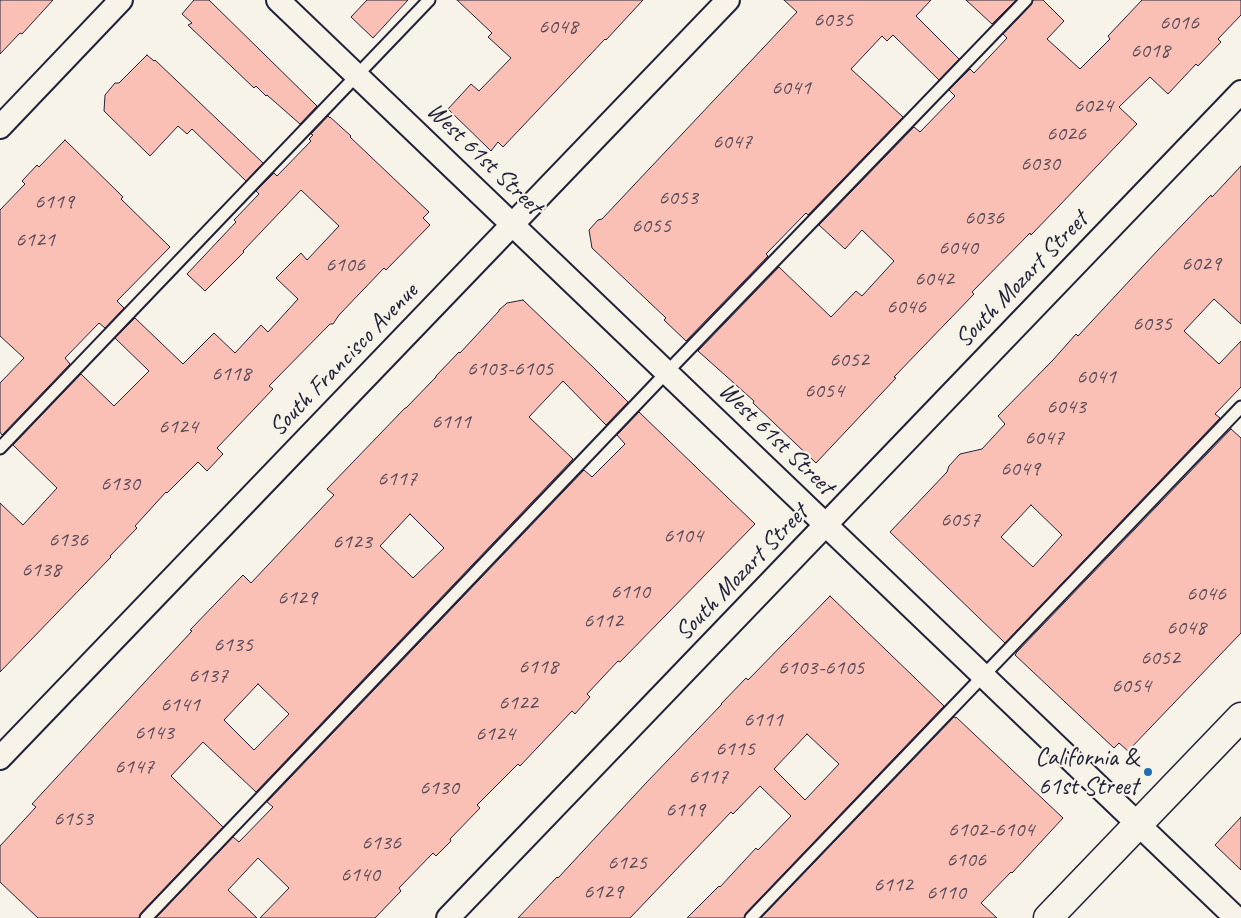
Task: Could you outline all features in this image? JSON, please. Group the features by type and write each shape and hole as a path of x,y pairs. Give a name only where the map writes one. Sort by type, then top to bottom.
{"street":[{"path":"0,126 121,0"},
{"name":"West 61st Street","path":"278,0 1236,918"},
{"name":"South Francisco Avenue","path":"0,758 728,0"},
{"name":"South Mozart Street","path":"448,918 1241,92"},
{"path":"1048,918 1241,717"}],"lane":[{"path":"0,448 428,0"},
{"path":"146,918 667,372 1026,0"},
{"path":"751,918 1241,407"}],"building":[{"path":"0,0 53,0 22,34 20,33 0,54"},
{"path":"194,0 209,0 317,106 300,124 256,86 254,88 188,25 192,23 182,14"},
{"path":"367,0 408,0 373,38 351,17"},
{"path":"457,0 643,0 503,147 498,142 491,151 448,109 471,84 479,91 511,58 488,37 492,33"},
{"path":"784,0 931,0 916,16 959,59 939,80 893,35 887,41 882,36 851,69 903,117 808,215 806,213 766,254 768,256 686,341 664,320 666,318 592,248 589,230 598,220 602,219 797,12"},
{"path":"966,0 1016,0 992,24"},
{"path":"1033,0 1043,0 1064,21 1047,39 1080,69 1110,39 1108,36 1142,0 1241,0 1241,15 1218,39 1221,42 1198,66 1196,64 1168,94 1150,77 1119,107 1137,124 1031,235 1030,233 972,292 974,294 894,377 896,378 816,463 753,403 754,401 698,351 779,267 831,317 856,291 862,296 894,261 862,230 845,249 819,225 914,127 920,132 955,96 949,90 970,69 974,73 1007,38 1003,34 1031,5"},
{"path":"147,55 155,60 263,163 246,181 192,129 187,134 178,126 150,156 104,111 105,95 115,83 119,83"},
{"path":"328,116 429,212 423,218 430,225 386,270 384,268 339,315 333,324 330,324 269,386 273,389 217,448 223,454 207,471 198,462 166,492 135,526 137,528 111,557 0,672 0,503 23,525 57,488 13,445 81,374 114,406 149,371 115,338 135,318 183,364 214,333 235,353 261,325 268,332 298,299 276,278 301,253 307,260 339,226 301,190 205,291 187,274 236,222 234,220 259,194 256,191 274,173 277,176 311,141 309,139 313,135 311,134"},
{"path":"65,140 170,247 117,301 124,308 105,328 99,323 65,358 70,364 2,435 0,432 0,383 24,358 0,336 0,210 25,184 22,181 37,165 39,167"},
{"path":"1241,166 1241,324 1214,299 1184,331 1219,364 1241,341 1241,387 1215,414 1220,418 1005,643 890,532 947,472 949,466 960,454 982,449 1005,424 998,416 1076,334 1078,336 1211,195 1212,197","holes":["1031,505 1062,535 1033,567 1001,537"]},
{"path":"523,300 628,402 606,425 563,381 529,417 573,459 256,792 203,742 171,776 223,827 141,913 139,918 38,918 0,882 0,846 36,807 32,804 192,631 190,630 243,575 251,583 334,495 327,489 507,303","holes":["410,514 444,548 413,578 380,546","258,684 289,714 254,750 224,720"]},
{"path":"639,412 755,524 620,662 618,661 587,694 590,697 575,714 572,711 520,766 518,764 477,805 480,808 450,839 451,841 436,856 433,853 399,888 401,891 375,918 260,918 289,888 258,858 228,890 257,918 156,918 233,837 239,842 273,807 267,802 584,470 592,477 625,444 617,435"},
{"path":"1231,429 1241,438 1241,633 1128,751 1119,743 1114,748 1015,655"},
{"path":"830,596 944,706 746,913 744,918 687,918 720,887 756,848 758,850 791,816 760,786 733,814 731,812 630,918 518,918 746,678 748,680","holes":["807,734 839,764 805,800 774,769"]},
{"path":"954,717 1063,818 981,903 997,918 761,918"},
{"path":"1241,817 1241,870 1215,845"}],"place":[{"name":"California & 61st Street","path":"1148,772"}]}
